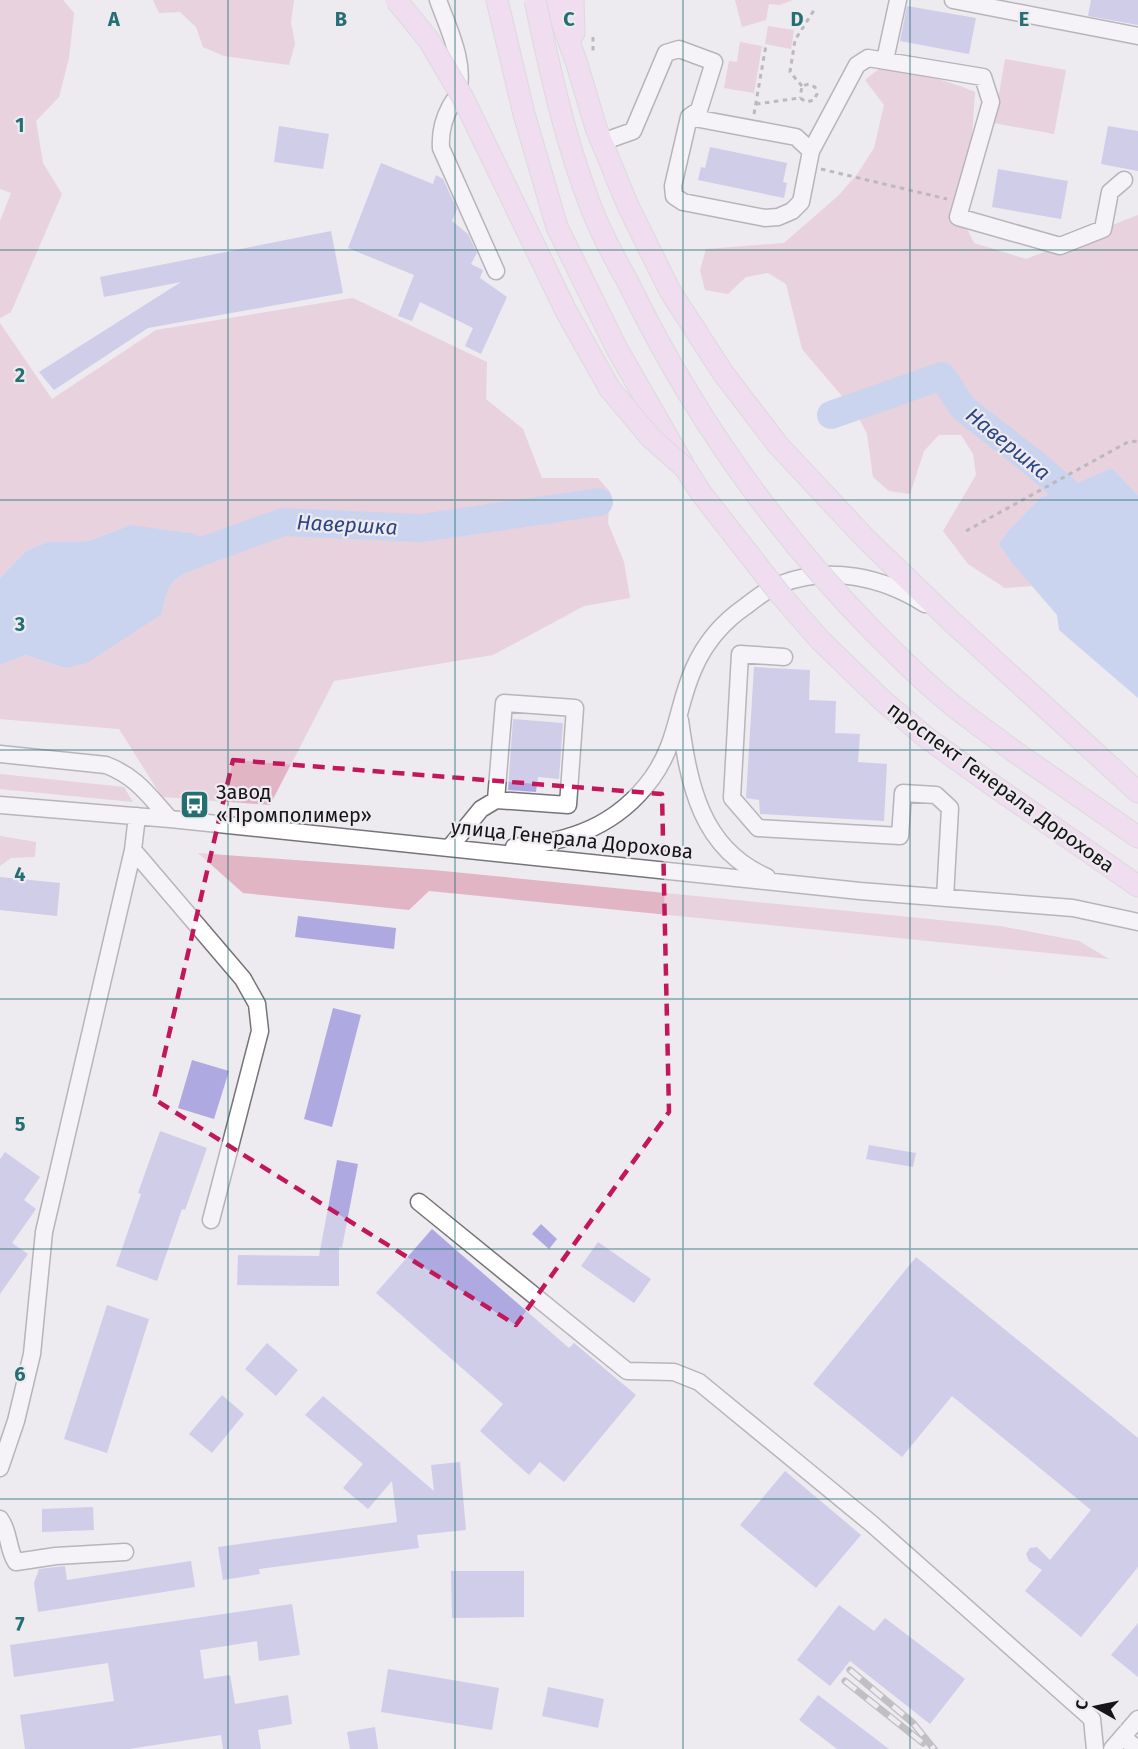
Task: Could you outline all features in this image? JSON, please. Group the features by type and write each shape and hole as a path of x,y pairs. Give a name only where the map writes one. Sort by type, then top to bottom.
{"main road":[{"path":"396,0 428,39 463,98 566,311 610,388 650,437 685,468"},
{"name":"проспект Генерала Дорохова","path":"497,0 524,114 557,227 617,350 701,494 779,594 820,640 882,700 927,738 1138,886"},
{"name":"проспект Генерала Дорохова","path":"535,0 559,107 593,213 646,319 689,397 736,468 810,562 910,668 954,707 1138,837"},
{"path":"554,0 602,141 628,206 670,291 723,373 778,445 866,538 950,620 1138,792"},
{"path":"573,0 577,64"}],"street":[{"path":"438,0 458,59 460,81 457,96 449,108 440,133 441,148 496,271"},
{"path":"885,60 898,0"},
{"path":"952,0 972,2 1138,36"},
{"path":"602,141 633,131 666,53 679,49 714,62 699,110 689,117 673,186 674,195 683,202 765,218 778,217 792,211 801,202 810,158 857,65 868,57 983,77 991,102 958,217 1060,246 1103,229 1110,192 1124,180"},
{"path":"689,117 796,137 810,158"},
{"path":"480,850 529,846 570,838 597,827 625,808 652,778 669,747 694,667 717,632 731,616 779,584 801,578 843,574 871,579 906,592 950,620"},
{"path":"784,657 740,654 732,798 758,828 900,836 903,793 936,795 950,808 945,898"},
{"path":"450,847 481,809 496,800 568,805 575,708 504,703 496,800"},
{"path":"680,716 694,795 705,820 732,857 752,870 779,882"},
{"path":"0,754 106,765 136,781 170,819"},
{"name":"улица Генерала Дорохова","path":"0,805 170,819 779,882 1073,908 1138,922"},
{"path":"0,1468 16,1421 32,1354 44,1232 133,850 137,816"},
{"path":"133,850 226,956 243,979 257,1004 260,1031 211,1220"},
{"path":"419,1202 627,1371 674,1372 699,1382 872,1524 1092,1719 1095,1749"},
{"path":"0,1519 6,1526 11,1555 16,1562 56,1556 125,1552"},
{"path":"1137,1749 1117,1743 1138,1719"}],"path":[{"path":"802,86 790,72 795,40 816,7"},
{"path":"751,129 766,45"},
{"path":"756,104 800,98 806,102 814,100 817,94 815,87 809,84 802,86"},
{"path":"800,98 802,86"},
{"path":"810,158 962,202"},
{"path":"966,531 1128,442 1138,441"}],"highlighted area":[{"path":"233,760 662,794 669,1112 516,1325 154,1099"}],"shaded area":[{"path":"0,0 63,0 74,13 69,58 59,97 36,121 43,163 62,194 11,312 0,318 0,221 11,193 0,189"},
{"path":"153,0 294,0 291,22 295,44 289,65 224,56 203,47 196,27 180,12 159,13"},
{"path":"735,0 793,0 780,5 769,4 766,20 742,27"},
{"path":"768,26 794,30 791,49 765,44"},
{"path":"740,42 762,46 754,93 724,88 729,61 737,62"},
{"path":"1005,59 1066,70 1054,134 994,123"},
{"path":"880,68 928,76 975,92 966,227 974,243 1026,259 1138,215 1138,495 1112,468 1040,498 1007,532 999,544 1032,586 1005,588 968,564 943,531 976,475 973,454 961,435 939,435 924,451 910,494 889,491 873,477 867,434 857,414 802,349 786,284 768,273 746,277 728,294 705,290 700,270 706,249 784,243 839,195 858,173 874,148 884,105 865,80"},
{"path":"353,298 487,362 486,399 523,429 542,478 598,478 610,492 608,523 624,562 630,598 584,606 493,655 334,681 270,805 162,797 119,729 0,719 0,665 25,655 65,668 162,614 169,588 173,582 184,574 203,567 130,525 89,541 47,542 26,551 0,578 0,323 52,399 156,330"},
{"path":"0,774 124,787 133,802 0,789"},
{"path":"0,836 36,842 35,857 11,858 0,866"},
{"path":"198,853 433,870 1000,926 1079,941 1109,959 429,891 409,910 243,893"}],"water":[{"path":"1112,468 1138,495 1138,698 1059,630 1057,615 1013,564 999,544 1007,532 1040,498"},
{"path":"130,525 196,534 213,548 203,567 184,574 173,582 169,588 162,614 87,663 65,668 25,655 0,665 0,578 26,551 47,542 89,541"}],"building":[{"path":"1091,0 1138,0 1138,25 1088,16"},
{"path":"907,6 976,18 969,54 900,41"},
{"path":"279,126 329,134 323,169 274,162"},
{"path":"1108,126 1138,131 1138,171 1101,164"},
{"path":"710,147 787,163 783,182 787,183 784,198 698,180 701,167 705,168"},
{"path":"381,163 433,184 436,175 443,179 457,209 452,221 468,234 477,253 471,264 483,270 480,278 507,297 481,354 465,346 473,328 420,302 412,321 398,316 414,275 348,248"},
{"path":"998,169 1068,181 1061,219 992,207"},
{"path":"331,231 343,293 148,328 54,390 39,372 181,282 104,297 100,277"},
{"path":"754,667 810,670 809,700 836,701 835,733 860,734 858,762 887,764 884,821 760,814 759,800 746,798"},
{"path":"513,719 563,723 559,779 538,777 536,792 508,790"},
{"path":"0,877 60,883 57,916 0,910"},
{"path":"298,916 396,928 394,949 295,937"},
{"path":"333,1008 361,1015 332,1127 304,1119"},
{"path":"192,1060 229,1071 214,1119 178,1108"},
{"path":"160,1131 207,1148 185,1210 182,1209 157,1281 116,1266"},
{"path":"869,1145 916,1153 913,1167 866,1159"},
{"path":"5,1152 40,1177 24,1200 36,1209 12,1243 28,1254 0,1294 0,1159"},
{"path":"337,1160 358,1164 342,1248 339,1247 339,1286 237,1285 238,1255 319,1256"},
{"path":"541,1224 557,1239 549,1249 532,1234"},
{"path":"432,1229 569,1348 574,1343 636,1395 564,1482 540,1462 529,1475 480,1431 503,1404 376,1293"},
{"path":"598,1242 651,1279 634,1303 581,1266"},
{"path":"916,1257 1138,1438 1138,1567 1081,1637 1025,1591 1042,1570 1029,1561 1026,1554 1030,1548 1037,1547 1050,1560 1091,1510 952,1396 902,1457 813,1384"},
{"path":"107,1305 149,1319 107,1453 64,1439"},
{"path":"267,1343 298,1370 276,1396 245,1369"},
{"path":"222,1395 244,1414 212,1453 189,1434"},
{"path":"323,1396 434,1491 431,1465 460,1462 466,1530 417,1535 419,1548 259,1569 260,1574 223,1580 218,1547 397,1522 392,1481 368,1509 343,1488 363,1464 305,1415"},
{"path":"785,1471 861,1535 816,1588 740,1525"},
{"path":"93,1507 94,1530 42,1532 42,1509"},
{"path":"191,1561 195,1587 38,1612 34,1583 39,1569 65,1566 67,1580"},
{"path":"451,1571 524,1571 524,1617 452,1618"},
{"path":"292,1604 300,1655 259,1661 257,1641 200,1650 204,1679 230,1675 235,1704 288,1695 292,1724 258,1730 261,1749 223,1749 221,1735 129,1749 25,1749 20,1715 114,1701 108,1663 14,1677 10,1645"},
{"path":"839,1605 874,1631 885,1618 965,1679 930,1724 850,1661 830,1686 797,1660"},
{"path":"1138,1623 1138,1677 1111,1655"},
{"path":"388,1669 499,1688 492,1730 381,1712"},
{"path":"548,1687 604,1699 598,1728 542,1716"},
{"path":"818,1695 889,1749 837,1749 799,1720"},
{"path":"375,1727 378,1749 350,1749 347,1732"}],"waterway":[{"name":"Навершка","path":"831,415 942,376 963,408 1063,488 1138,565"},
{"name":"Навершка","path":"175,561 283,522 421,528 599,502"}],"railway":[{"path":"850,1670 913,1723 934,1749"},
{"path":"845,1681 923,1743"}],"place":[{"name":"Завод «Промполимер»","path":"195,804"}]}
